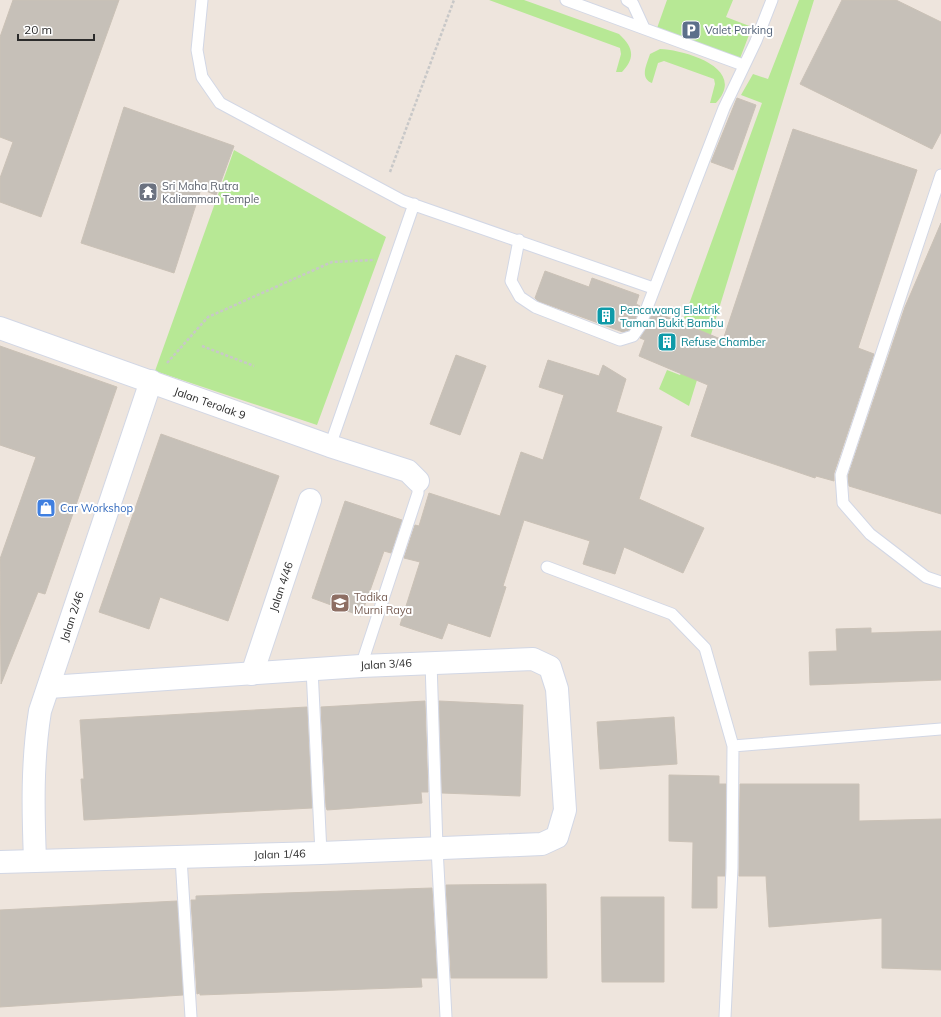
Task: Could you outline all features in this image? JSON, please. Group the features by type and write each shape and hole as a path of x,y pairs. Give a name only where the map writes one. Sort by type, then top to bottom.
{"street":[{"name":"Jalan Terolak 9","path":"0,328 330,446 408,471 418,481"},
{"name":"Jalan 2/46","path":"35,860 32,795 35,742 40,711 151,381"},
{"name":"Jalan 4/46","path":"252,674 310,500"},
{"name":"Jalan 3/46","path":"49,687 361,666 532,659 550,668 557,689 565,810 557,837"},
{"name":"Jalan 1/46","path":"0,862 321,854 542,844 557,837"}],"lane":[{"path":"202,0 197,50 198,57 202,77 220,103 403,201 519,240 653,288"},
{"path":"566,0 743,66"},
{"path":"627,0 633,4 644,28"},
{"path":"519,240 511,281 520,297 534,307 620,340 633,336 640,326 653,288 724,108 756,41 772,0"},
{"path":"941,175 841,475 843,503 870,534 926,577 941,582"},
{"path":"330,446 414,204"},
{"path":"361,666 418,493 418,481"},
{"path":"547,567 672,614 705,648 733,746 732,868 725,1017"},
{"path":"431,662 437,848 446,1017"},
{"path":"312,669 321,854"},
{"path":"733,746 941,729"},
{"path":"181,858 191,1017"}],"path":[{"path":"383,190 454,0"},
{"path":"151,381 208,317 332,262 395,259"},
{"path":"202,346 254,366"}],"green space":[{"path":"489,0 524,0 619,34 630,48 631,57 629,62 622,72 616,72 621,54 620,48"},
{"path":"667,0 733,0 726,17 752,27 739,61 656,31"},
{"path":"799,0 814,0 689,406 659,389 667,370 680,375 700,327 684,318 762,103 741,95 753,74 768,79"},
{"path":"660,49 671,50 697,57 709,63 719,71 724,80 724,91 716,103 710,103 715,84 714,79 664,61 658,63 652,83 648,81 645,70 650,54"},
{"path":"234,150 386,237 317,425 155,371"}],"building":[{"path":"13,0 119,0 41,217 0,202 0,178 13,142 0,137 0,37"},
{"path":"842,0 896,0 941,22 941,132 932,149 800,84"},
{"path":"737,98 756,105 733,170 711,162"},
{"name":"Sri Maha Rutra Kaliamman Temple","path":"124,107 234,146 216,195 201,189 174,273 81,243"},
{"path":"793,129 917,170 858,348 874,354 834,473 834,481 816,476 815,478 691,436 708,385 639,356 645,340 640,338 646,329 653,311 723,340"},
{"path":"941,223 941,514 849,486 848,476 905,307"},
{"name":"Pencawang Elektrik Taman Bukit Bambu","path":"545,271 589,287 592,278 639,295 636,304 640,306 634,323 629,330 623,332 538,301 535,298"},
{"name":"Car Workshop","path":"0,346 117,387 45,594 38,592 1,684 0,559 36,457 0,445"},
{"path":"456,355 486,366 460,435 430,424"},
{"path":"548,360 599,376 603,365 626,379 616,412 662,427 639,499 704,528 683,573 624,547 615,574 583,564 590,541 524,520 503,586 506,587 490,637 448,623 442,639 400,625 420,562 404,558 415,525 419,526 429,493 500,516 521,452 543,460 564,395 539,387"},
{"path":"161,434 279,476 228,621 160,597 149,629 99,612"},
{"path":"345,501 402,520 391,553 384,551 361,616 312,598"},
{"path":"871,628 871,633 941,631 941,680 810,685 809,652 837,651 836,629"},
{"path":"425,701 428,792 421,792 422,803 327,810 321,707"},
{"path":"439,701 523,705 520,796 442,793"},
{"path":"307,707 312,808 84,820 81,779 84,779 80,720"},
{"path":"674,717 677,764 600,769 597,722"},
{"path":"669,775 719,776 719,784 726,784 725,876 717,876 717,908 692,908 693,842 669,841"},
{"path":"740,784 859,784 859,821 941,819 941,970 882,968 882,918 769,927 766,876 739,876"},
{"path":"546,884 547,978 451,978 446,885"},
{"path":"432,888 437,978 421,978 422,987 197,994 191,900 196,900 196,896"},
{"path":"601,897 664,897 664,982 602,982"},
{"path":"177,901 183,995 0,1007 0,910"}],"place":[{"name":"Valet Parking","path":"691,30"},
{"name":"Sri Maha Rutra Kaliamman Temple","path":"148,192"},
{"name":"Pencawang Elektrik Taman Bukit Bambu","path":"606,316"},
{"name":"Refuse Chamber","path":"667,342"},
{"name":"Car Workshop","path":"46,508"},
{"name":"Tadika Murni Raya","path":"340,603"}]}
